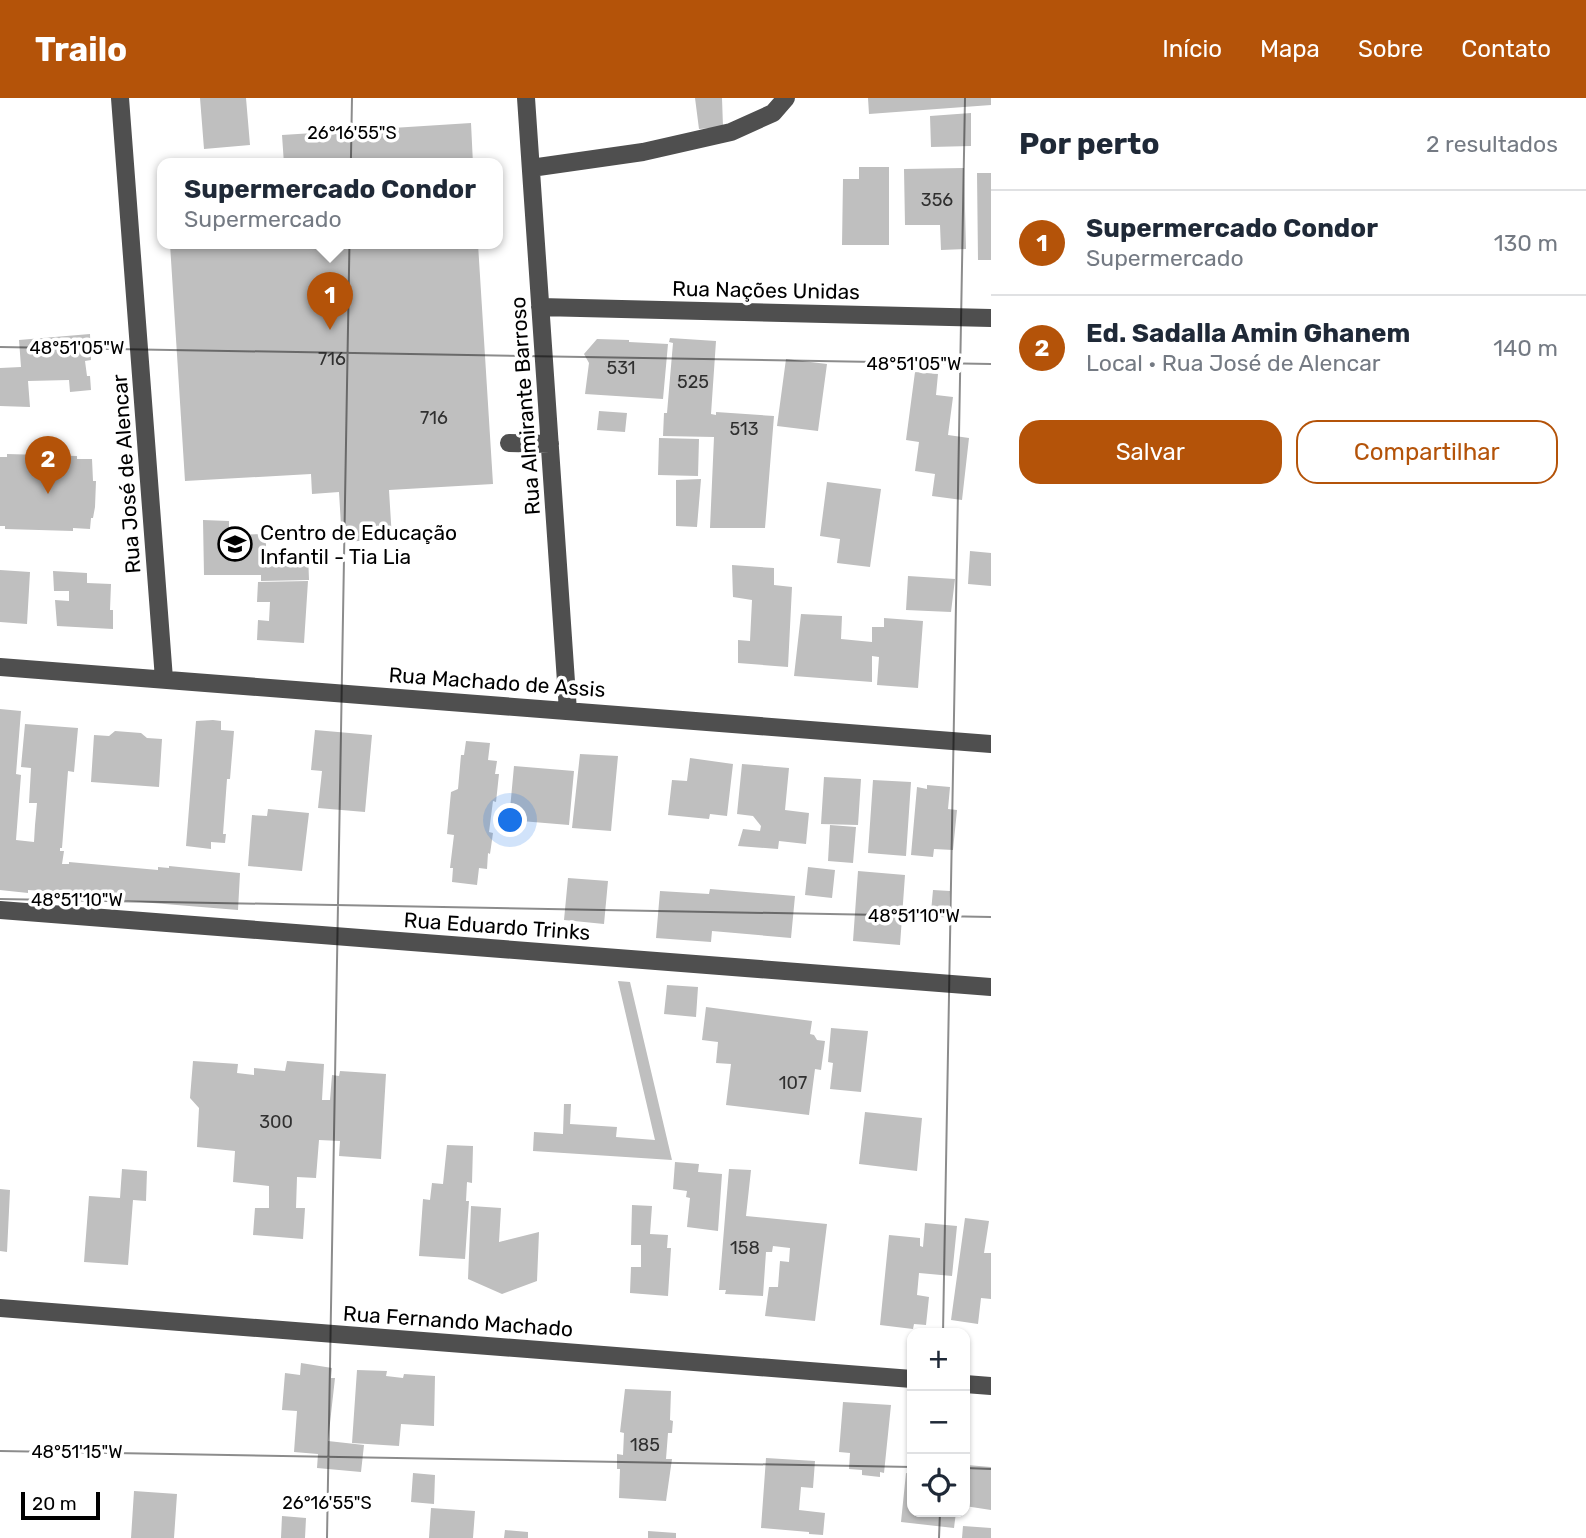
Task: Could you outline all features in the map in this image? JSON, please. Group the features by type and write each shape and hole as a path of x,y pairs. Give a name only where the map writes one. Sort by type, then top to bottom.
{"street":[{"name":"Rua José de Alencar","path":"120,98 164,679"},
{"name":"Rua Almirante Barroso","path":"526,98 568,710"},
{"path":"531,168 643,152 731,132 773,113 786,98"},
{"name":"Rua Nações Unidas","path":"540,307 991,318"},
{"path":"509,443 550,444"},
{"name":"Rua Machado de Assis","path":"0,667 991,744"},
{"name":"Rua Eduardo Trinks","path":"0,910 991,987"},
{"name":"Rua Fernando Machado","path":"0,1308 907,1380"},
{"path":"970,1384 991,1386"}],"building":[{"path":"200,98 246,98 250,145 204,149"},
{"path":"695,98 722,98 723,127 699,129"},
{"path":"868,98 991,98 991,105 869,114"},
{"path":"971,113 971,146 931,147 930,116"},
{"path":"471,123 473,158 284,158 282,135"},
{"path":"859,167 889,167 889,245 842,245 843,179 859,179"},
{"path":"964,168 966,249 941,250 940,225 905,225 904,169"},
{"path":"977,173 991,173 991,260 978,260"},
{"path":"170,249 478,249 493,484 389,490 392,539 342,542 339,492 312,494 311,474 185,481"},
{"path":"90,334 91,360 85,361 91,390 70,392 69,380 28,381 30,407 0,406 0,368 21,367 19,340"},
{"path":"670,338 716,341 711,414 716,415 716,412 774,416 765,528 710,528 714,437 663,436 673,343 669,342"},
{"path":"597,339 668,344 663,399 585,394 589,363 584,354"},
{"path":"786,359 827,364 818,431 777,426"},
{"path":"915,372 938,374 936,395 953,397 948,435 969,438 962,500 932,496 935,474 915,471 919,442 906,440"},
{"path":"599,411 627,413 625,432 597,430"},
{"path":"659,438 699,439 698,476 658,475"},
{"path":"7,454 77,456 77,459 92,459 93,481 96,481 95,507 90,529 5,529 5,526 0,526 0,457 7,457"},
{"path":"701,479 697,527 676,526 676,480"},
{"path":"827,482 881,489 870,567 837,563 840,539 820,536"},
{"name":"Centro de Educação Infantil - Tia Lia","path":"203,520 229,521 229,535 266,534 266,554 308,553 309,580 261,581 261,575 204,575"},
{"path":"970,551 991,553 991,586 968,584"},
{"path":"732,565 774,568 774,585 792,587 788,667 738,663 738,640 750,641 752,600 733,597"},
{"path":"0,570 30,572 27,624 0,622"},
{"path":"53,571 87,573 87,583 111,584 110,610 113,610 113,629 57,626 55,600 69,601 69,591 54,591"},
{"path":"908,576 955,579 951,612 906,610"},
{"path":"308,581 304,643 257,640 258,620 269,621 270,602 257,602 258,582"},
{"path":"801,614 842,616 841,639 872,642 872,627 884,627 884,618 923,621 918,688 877,685 879,657 872,656 872,682 794,676"},
{"path":"0,709 21,711 16,774 21,775 16,840 34,842 37,803 29,803 31,768 21,767 25,724 78,728 74,772 68,771 60,848 60,851 64,851 62,864 69,862 158,870 158,867 169,866 240,873 238,910 67,896 67,891 60,890 28,890 28,893 0,890"},
{"path":"196,721 221,721 221,730 234,731 230,779 227,779 223,834 226,834 225,843 211,842 211,849 186,846"},
{"path":"315,730 372,735 365,812 318,808 322,771 311,770"},
{"path":"115,731 141,733 147,738 162,739 159,787 91,782 94,735 109,736"},
{"path":"466,741 490,743 488,760 497,761 495,774 499,774 489,832 493,833 490,854 488,853 487,869 479,868 477,885 452,882 453,868 450,868 454,835 447,834 451,792 458,789 461,755 464,755"},
{"path":"580,754 618,756 611,831 572,828"},
{"path":"690,758 733,764 727,816 710,814 709,819 668,815 672,780 687,781"},
{"path":"742,764 789,768 785,810 809,813 806,844 779,841 778,849 738,846 743,829 760,831 761,826 753,816 737,814"},
{"path":"514,766 574,771 569,825 509,820"},
{"path":"824,777 861,779 858,825 821,824"},
{"path":"873,780 911,782 906,856 868,853"},
{"path":"927,785 950,787 948,809 957,810 953,850 934,849 933,857 911,855 917,787 927,789"},
{"path":"268,809 309,813 302,871 248,866 252,815 267,816"},
{"path":"830,825 856,827 853,863 828,861"},
{"path":"808,867 835,870 832,898 805,895"},
{"path":"858,871 905,875 900,945 853,941"},
{"path":"568,878 608,881 604,924 564,920"},
{"path":"710,889 795,896 791,938 712,931 711,942 656,938 660,891 709,894"},
{"path":"933,890 950,891 949,913 931,912"},
{"path":"618,981 630,982 672,1160 533,1151 534,1132 563,1134 564,1104 571,1104 570,1124 617,1127 616,1137 655,1140"},
{"path":"667,985 698,987 696,1017 664,1014"},
{"path":"706,1007 812,1021 810,1034 817,1040 825,1041 821,1070 815,1069 809,1115 726,1105 731,1064 716,1063 718,1042 702,1040"},
{"path":"831,1028 868,1031 861,1092 830,1089 833,1063 828,1062"},
{"path":"193,1061 238,1064 237,1073 254,1075 254,1068 285,1071 287,1061 324,1064 322,1100 330,1100 332,1075 339,1076 340,1071 386,1074 381,1159 339,1156 340,1141 319,1140 316,1178 297,1177 296,1208 305,1208 303,1239 253,1235 255,1208 269,1208 269,1186 233,1182 235,1151 197,1147 199,1108 190,1098"},
{"path":"865,1112 922,1118 917,1171 859,1164"},
{"path":"447,1145 473,1146 472,1183 467,1182 466,1201 469,1201 465,1259 419,1256 423,1199 430,1200 432,1183 443,1184"},
{"path":"675,1162 699,1164 698,1172 722,1174 718,1231 687,1227 690,1198 686,1197 687,1191 673,1189"},
{"path":"122,1169 147,1171 146,1201 133,1200 128,1265 84,1262 89,1196 120,1198"},
{"path":"729,1169 751,1170 746,1216 827,1224 815,1321 765,1316 769,1287 778,1287 780,1261 789,1262 790,1248 773,1246 772,1252 766,1252 763,1296 725,1294 726,1290 719,1290"},
{"path":"0,1189 10,1190 7,1252 0,1251"},
{"path":"632,1205 652,1206 650,1234 668,1235 667,1248 671,1248 668,1296 630,1293 631,1267 641,1267 641,1245 631,1245"},
{"path":"471,1206 501,1208 499,1242 539,1232 537,1281 502,1294 468,1279"},
{"path":"965,1218 989,1221 984,1253 991,1253 991,1299 981,1298 978,1324 951,1320"},
{"path":"925,1223 957,1226 952,1276 919,1273 917,1295 929,1297 926,1325 914,1324 913,1328 907,1328 880,1325 889,1235 920,1238 920,1246 923,1247"},
{"path":"301,1363 332,1368 331,1378 335,1378 328,1441 364,1445 361,1472 317,1468 318,1454 294,1452 297,1411 282,1410 285,1373 300,1375"},
{"path":"357,1370 387,1371 386,1376 403,1378 404,1374 435,1376 434,1426 401,1424 399,1446 352,1443"},
{"path":"625,1389 671,1391 670,1420 673,1421 672,1433 668,1433 666,1459 672,1459 666,1501 619,1498 620,1469 617,1469 617,1454 623,1455 624,1433 620,1432"},
{"path":"843,1402 891,1405 884,1473 880,1472 880,1477 862,1475 862,1470 849,1469 850,1453 839,1452"},
{"path":"766,1458 815,1461 813,1488 801,1487 799,1510 825,1513 823,1535 761,1528"},
{"path":"970,1465 991,1467 991,1510 970,1507"},
{"path":"413,1473 435,1475 434,1504 411,1502"},
{"path":"906,1473 907,1517 955,1517 954,1528 901,1522"},
{"path":"134,1491 177,1494 174,1538 131,1538"},
{"path":"431,1508 475,1511 473,1538 429,1538"},
{"path":"282,1516 306,1518 305,1538 281,1538"},
{"path":"963,1526 991,1528 991,1538 962,1538"},
{"path":"505,1530 528,1532 528,1538 504,1538"},
{"path":"648,1531 676,1533 676,1538 648,1538"}],"place":[{"name":"Supermercado Condor","path":"330,330"},
{"name":"Ed. Sadalla Amin Ghanem","path":"48,494"},
{"name":"Centro de Educação Infantil - Tia Lia","path":"235,544"}]}
